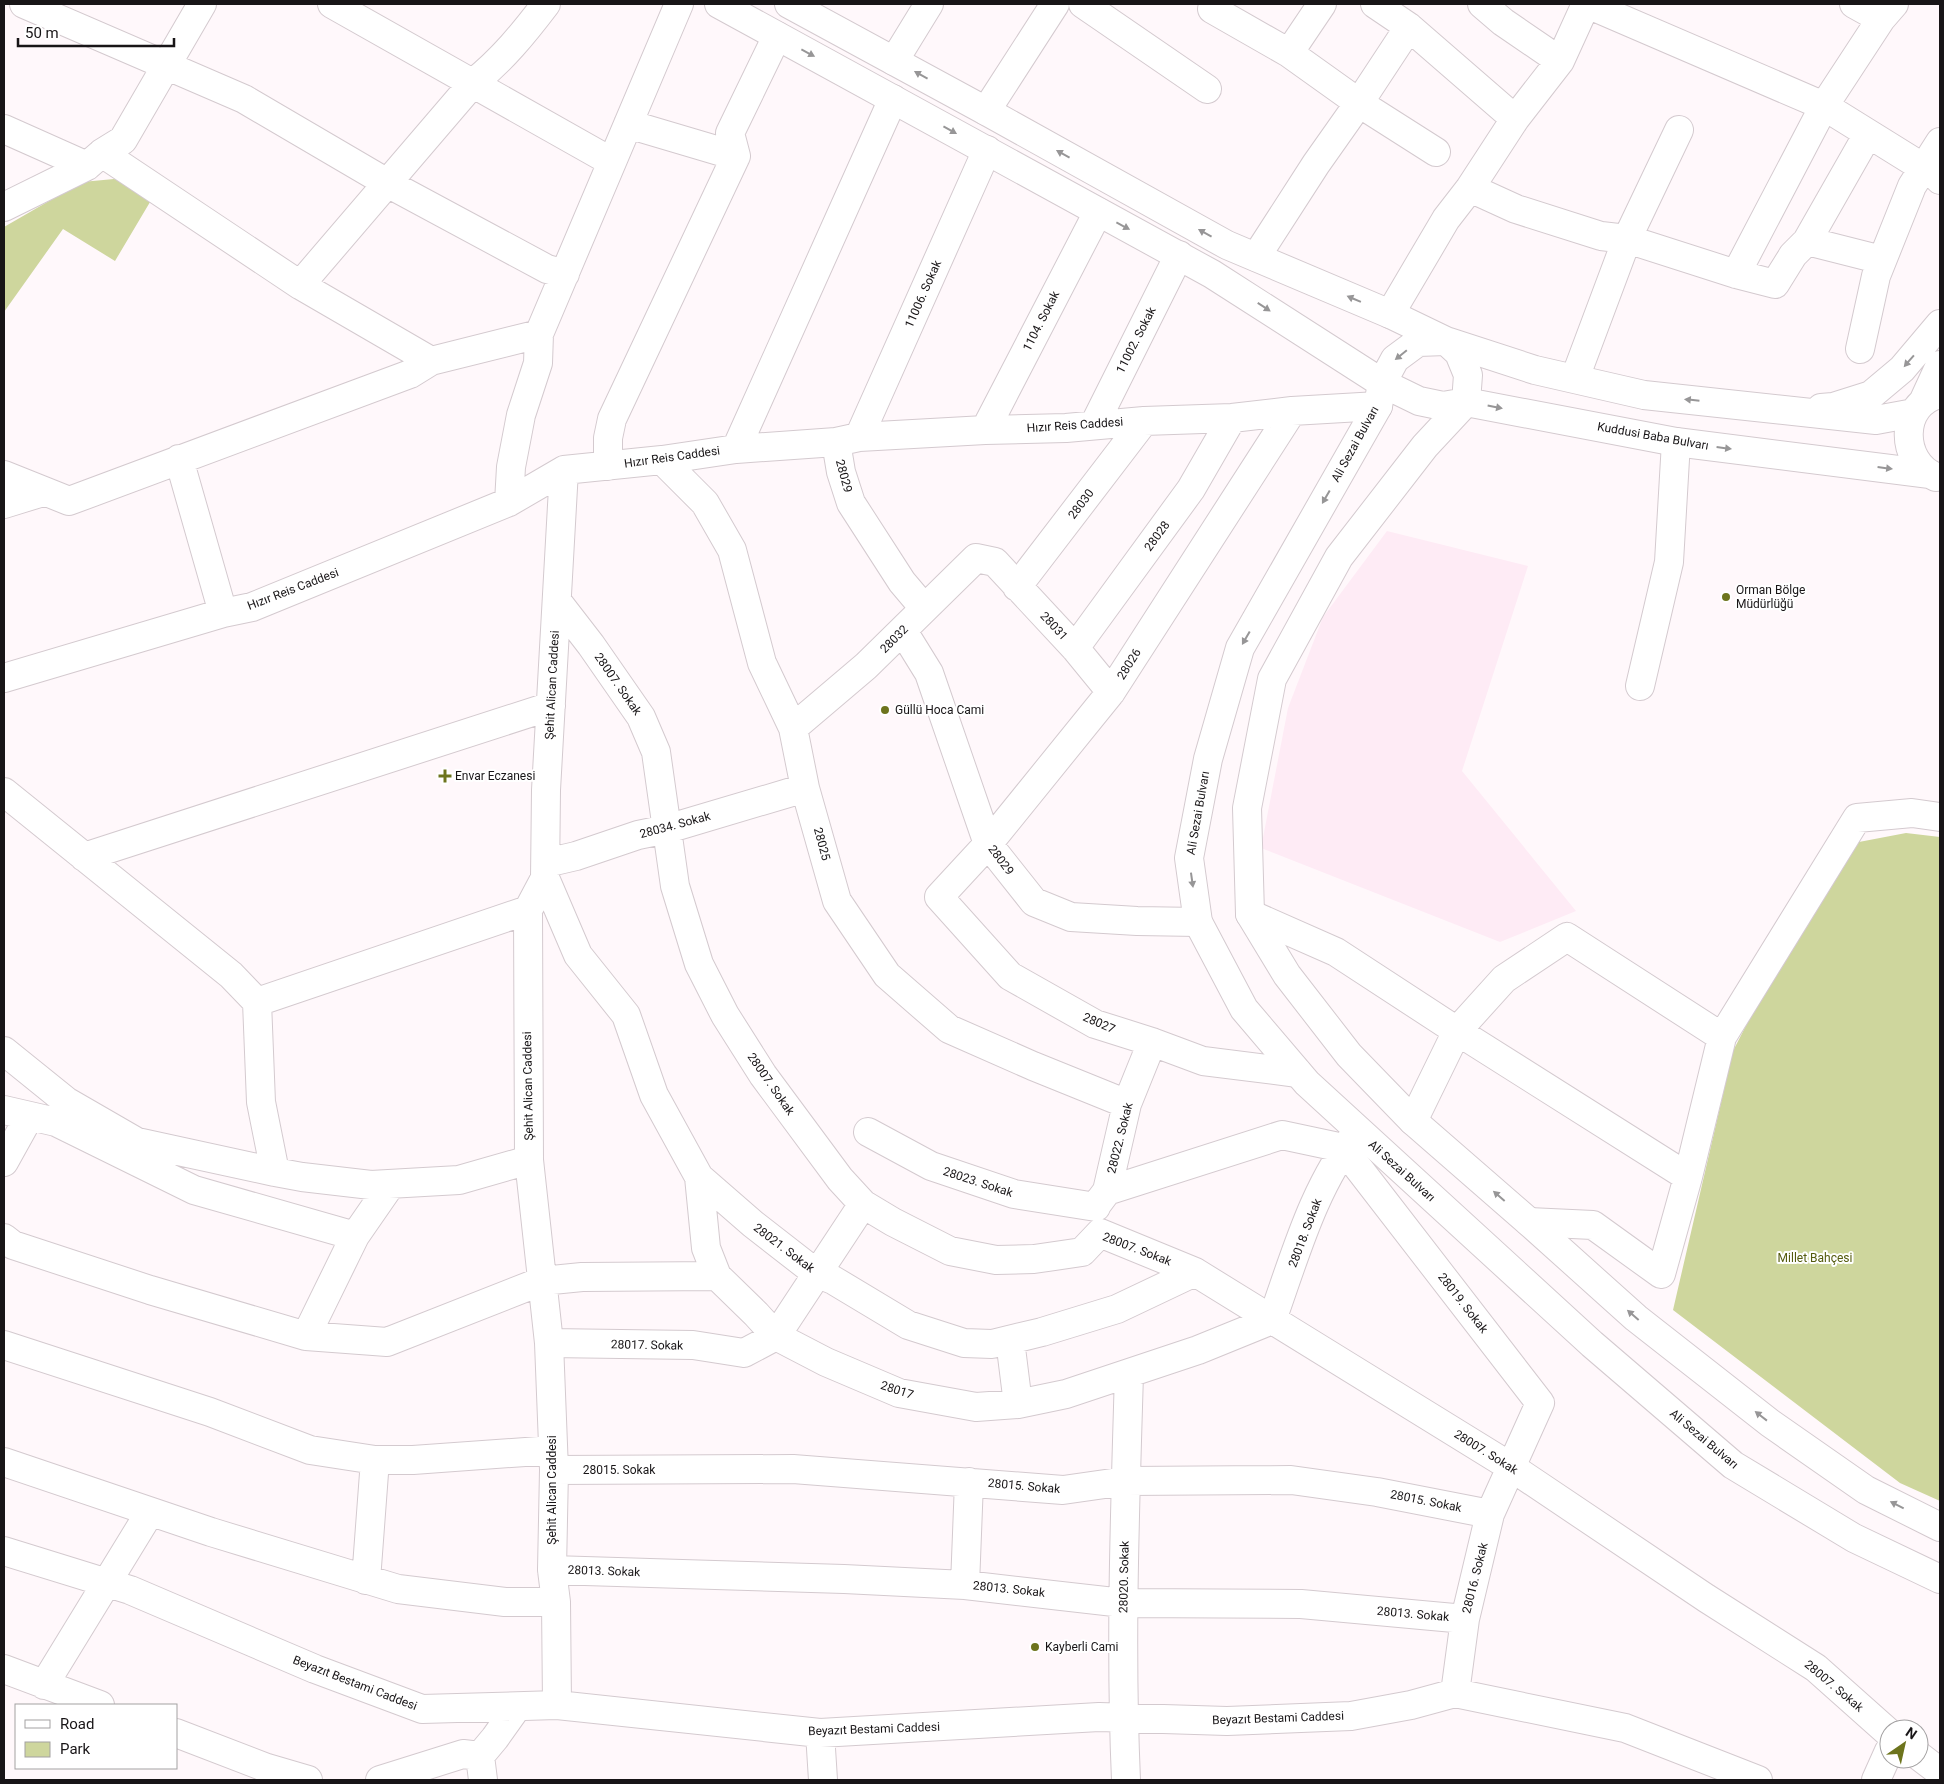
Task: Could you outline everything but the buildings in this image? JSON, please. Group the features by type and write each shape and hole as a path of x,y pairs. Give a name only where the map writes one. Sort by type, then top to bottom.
{"street":[{"path":"24,4 167,64 244,99 388,183 547,269 565,274"},
{"path":"4,207 94,159 123,140 202,4"},
{"path":"332,4 612,162"},
{"path":"300,285 473,83 494,66 528,28 546,4"},
{"path":"509,502 511,466 521,415 538,363 539,334 679,4"},
{"name":"Kuddusi Baba Bulvarı","path":"719,4 1212,274 1380,394 1443,406 1466,402 1676,442 1935,476"},
{"path":"789,4 894,60 1227,245 1390,314 1446,341 1535,370 1644,395 1876,420 1926,403"},
{"path":"894,60 927,4"},
{"path":"986,111 1055,4"},
{"path":"1083,4 1207,89"},
{"path":"1214,4 1212,9 1289,53 1359,103 1436,152"},
{"path":"1289,53 1322,4"},
{"path":"1375,4 1409,27 1515,119"},
{"path":"1482,4 1503,22 1560,61"},
{"path":"1390,314 1446,219 1470,188 1515,119 1560,61 1586,4 1824,106 1932,174"},
{"path":"1736,274 1824,106 1888,11 1854,4"},
{"path":"1256,257 1316,164 1409,27"},
{"path":"608,466 608,438 612,419 736,156 730,133 777,36"},
{"path":"736,449 893,99"},
{"path":"628,124 736,156"},
{"path":"4,129 94,159 300,285 431,361"},
{"path":"1575,378 1628,239 1679,130"},
{"path":"1470,188 1516,209 1601,236 1628,239 1736,274 1775,284 1793,255 1806,242 1868,134"},
{"path":"1860,349 1876,276 1882,260 1912,186 1932,174 1940,142"},
{"name":"11006. Sokak","path":"848,439 987,150"},
{"name":"1104. Sokak","path":"985,430 1098,212"},
{"path":"1806,242 1882,260"},
{"name":"11002. Sokak","path":"1094,424 1179,255"},
{"path":"1795,412 1834,407 1871,395 1902,369 1940,324"},
{"path":"4,476 69,501 410,374 431,361 539,334"},
{"path":"1446,341 1459,353 1468,375 1466,402 1425,446 1339,557 1272,679 1247,808 1250,914 1287,974 1349,1055 1413,1121 1636,1318 1770,1422 1866,1490 1940,1527"},
{"name":"Ali Sezai Bulvarı","path":"1446,341 1418,342 1395,359 1380,394 1240,648 1208,759 1188,858 1198,922 1244,1009 1298,1072 1350,1139 1733,1465 1854,1538 1940,1579"},
{"path":"1935,476 1918,464 1911,453 1908,439 1909,425 1926,403 1940,366"},
{"name":"Hızır Reis Caddesi","path":"4,678 252,606 509,502 564,470 662,460 736,449 848,439 985,430 1066,428 1144,421 1232,418 1292,411 1380,394"},
{"name":"28026","path":"939,897 988,844 1111,692 1292,411"},
{"name":"28028","path":"1075,648 1191,489 1232,418"},
{"name":"28030","path":"1017,587 1144,421"},
{"name":"28029","path":"848,439 841,472 851,503 902,582 924,608"},
{"path":"1640,686 1669,562 1676,442"},
{"path":"178,459 223,613"},
{"name":"28025","path":"662,460 704,503 732,550 762,663 793,728 805,788 837,901 887,975 949,1029 1127,1104"},
{"name":"Şehit Alican Caddesi","path":"557,1705 556,1602 552,1570 554,1460 549,1344 529,1160 528,910 545,870 546,790 564,470"},
{"path":"4,504 43,492"},
{"name":"28032","path":"793,728 866,666 976,558 995,562"},
{"name":"28031","path":"995,562 1075,648 1111,692"},
{"name":"28007. Sokak","path":"558,601 641,717 656,752 675,886 699,964 725,1014 763,1074 840,1179 863,1204 893,1222 950,1251 996,1260 1034,1259 1082,1252 1101,1210 1195,1272 1511,1467 1706,1598 1816,1668 1879,1724"},
{"name":"28029","path":"903,631 929,673 988,844 1034,902 1071,917 1198,922"},
{"path":"84,857 552,706"},
{"name":"28034. Sokak","path":"545,870 576,856 638,835 667,829 805,788"},
{"path":"4,792 231,975 257,1002 260,1102 275,1172"},
{"path":"1529,1222 1593,1225 1661,1274 1688,1177 1722,1037 1857,818 1912,813 1940,817"},
{"name":"28021. Sokak","path":"545,870 578,955 626,1015 654,1095 699,1177 753,1224 816,1273 833,1280 908,1326 964,1343 992,1344 1118,1309 1195,1272"},
{"name":"28027","path":"939,897 1010,976 1095,1024 1203,1061 1298,1072"},
{"path":"257,1002 528,910"},
{"path":"1250,914 1336,952 1688,1177"},
{"path":"1413,1121 1457,1031 1504,979 1568,937 1722,1037"},
{"name":"28022. Sokak","path":"1101,1210 1127,1104 1152,1042"},
{"path":"4,1051 61,1112 194,1190 355,1236"},
{"path":"4,1162 16,1114 61,1112 137,1142 302,1177 371,1185 459,1180 529,1160"},
{"name":"28023. Sokak","path":"868,1132 931,1166 1014,1194 1101,1210"},
{"path":"1101,1210 1282,1135 1350,1139"},
{"name":"28018. Sokak","path":"1272,1320 1312,1209 1350,1139"},
{"name":"28019. Sokak","path":"1350,1139 1540,1403 1511,1467"},
{"path":"4,1238 14,1244 150,1290 306,1336 387,1342 542,1281 582,1276 717,1276 706,1248 699,1177"},
{"path":"306,1336 355,1236 391,1184"},
{"path":"776,1336 863,1204"},
{"name":"28017","path":"717,1276 776,1336 826,1362 899,1393 976,1407 1018,1404 1066,1394 1198,1350 1272,1320"},
{"name":"28017. Sokak","path":"549,1344 693,1345 744,1353 776,1336"},
{"path":"1010,1340 1018,1404"},
{"name":"28015. Sokak","path":"4,1345 210,1412 310,1450 376,1460 554,1460 793,1469 1063,1490 1126,1481 1290,1480 1378,1492 1490,1514"},
{"name":"28020. Sokak","path":"1126,1780 1123,1719 1123,1603 1129,1374"},
{"path":"366,1580 376,1460"},
{"path":"4,1462 211,1532 398,1589 505,1602 556,1602"},
{"name":"28016. Sokak","path":"1455,1693 1465,1619 1490,1514 1511,1467"},
{"path":"965,1585 969,1482"},
{"path":"44,1685 150,1512"},
{"name":"Beyazıt Bestami Caddesi","path":"4,1551 130,1590 315,1669 422,1709 557,1705 820,1733 1099,1717 1227,1721 1351,1716 1411,1705 1455,1693 1625,1728 1758,1780"},
{"name":"28013. Sokak","path":"552,1570 844,1579 965,1585 1123,1603 1301,1604 1465,1619"},
{"path":"4,1670 97,1704"},
{"path":"380,1780 462,1754 482,1768 517,1707"},
{"path":"820,1733 823,1780"},
{"path":"178,1734 268,1768 308,1780"},
{"path":"1929,1764 1940,1772"}],"shaded area":[{"path":"1387,531 1528,566 1462,771 1576,911 1500,942 1261,848 1288,708 1323,617"}],"green space":[{"path":"114,179 156,192 115,261 63,229 4,312 4,227 82,182"},
{"name":"Millet Bahçesi","path":"1906,833 1940,837 1940,1501 1900,1483 1673,1310 1733,1051 1838,846"}],"place":[{"name":"Orman Bölge Müdürlüğü","path":"1726,597"},
{"name":"Güllü Hoca Cami","path":"885,710"},
{"name":"Envar Eczanesi","path":"445,776"},
{"name":"Kayberli Cami","path":"1035,1647"}]}
